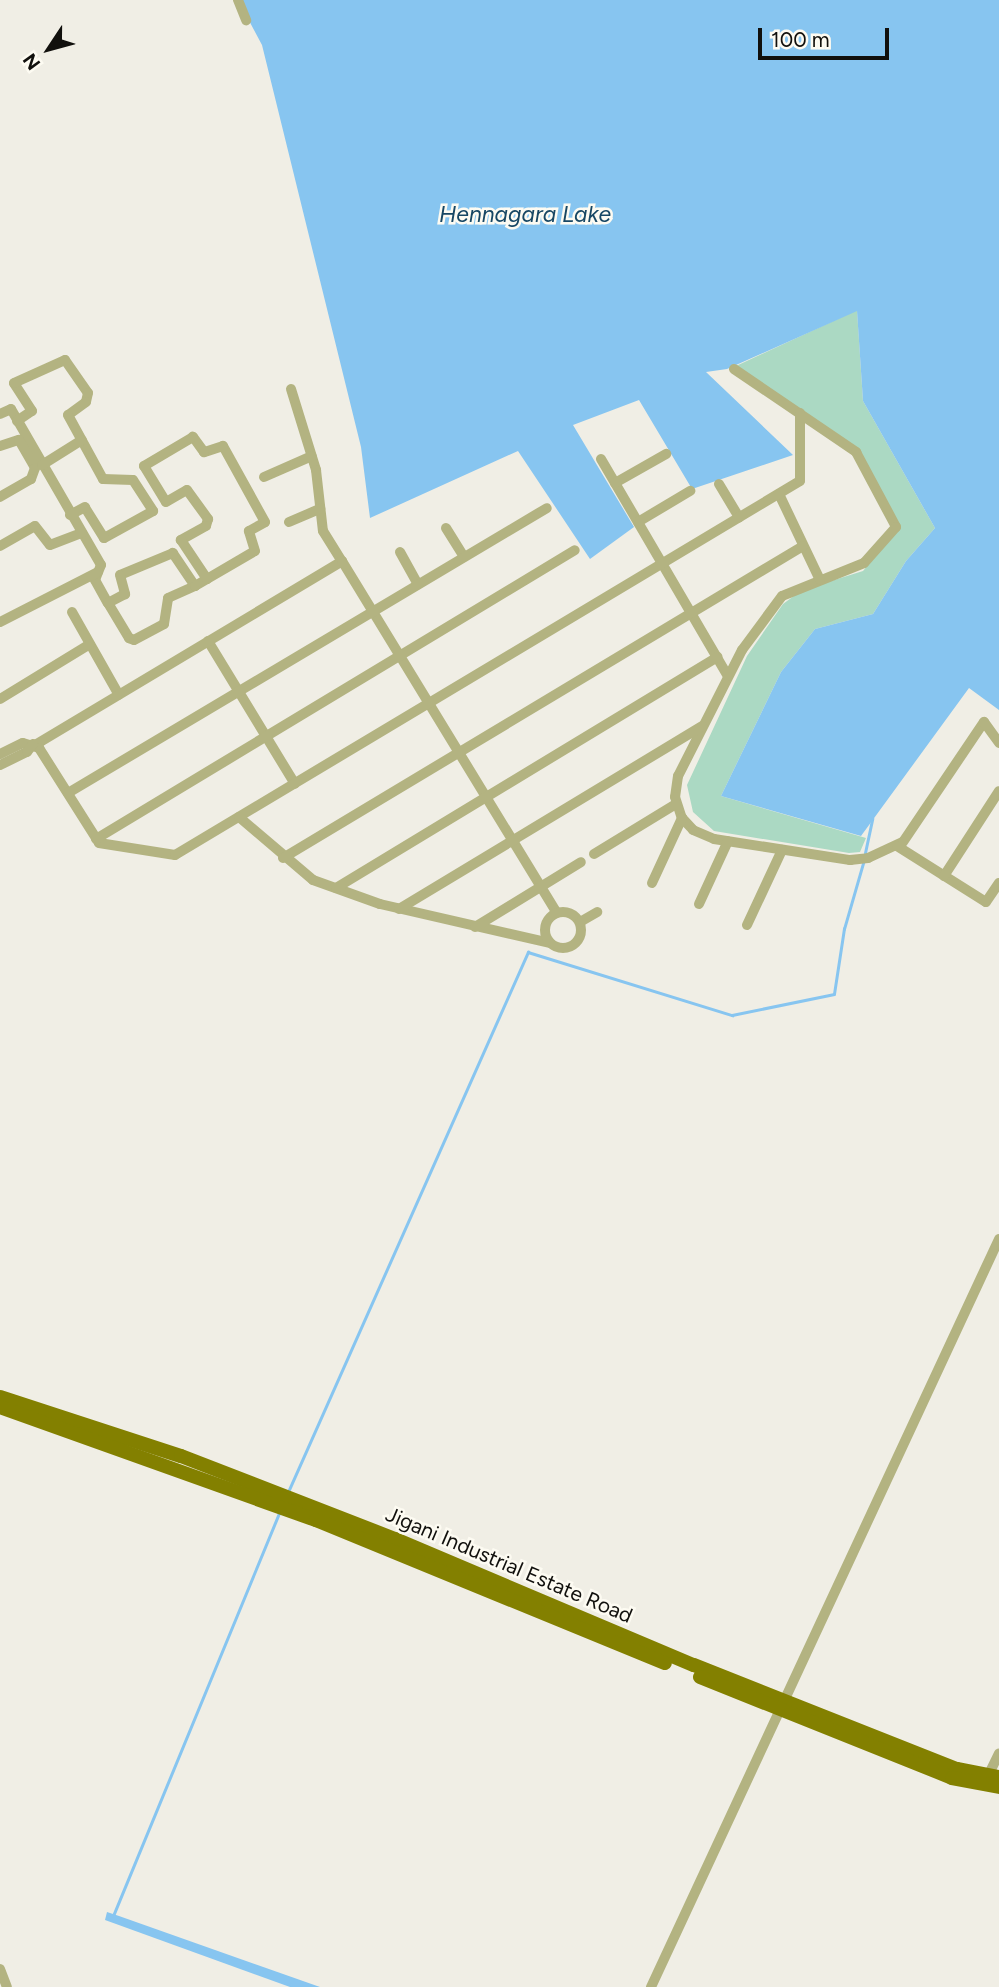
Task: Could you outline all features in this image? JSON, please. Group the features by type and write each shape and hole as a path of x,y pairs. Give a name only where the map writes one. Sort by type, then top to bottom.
{"main road":[{"name":"Jigani Industrial Estate Road","path":"0,1396 181,1456 284,1503 784,1705 952,1777 999,1787"},
{"name":"Jigani Industrial Estate Road","path":"0,1407 284,1503"},
{"name":"Jigani Industrial Estate Road","path":"784,1705 957,1769 994,1776"}],"street":[{"path":"238,0 246,20"},
{"path":"17,421 32,411 14,383 65,360 88,393 86,402 68,412 103,479 133,480 153,511"},
{"path":"734,369 856,452 896,527 864,563 782,596 742,650 678,776 676,804 682,818 699,834 850,860 897,846 984,722 999,744"},
{"path":"291,389 312,456 325,537 557,913"},
{"path":"0,414 9,408 17,421 101,565 95,580 134,640 164,624 168,598 195,586 255,551 249,531 265,522 223,446 204,452 193,437 144,466 166,502"},
{"path":"0,754 23,743 34,745 99,843 175,855 800,481 800,414"},
{"path":"0,446 19,440 35,468 31,480 0,497"},
{"path":"42,464 82,440"},
{"path":"615,483 666,454"},
{"path":"264,477 312,456"},
{"path":"601,459 728,676"},
{"path":"719,484 739,517"},
{"path":"70,515 85,507 104,538 187,490 208,519 206,526 181,540 207,579"},
{"path":"638,522 690,491"},
{"path":"779,494 820,580"},
{"path":"68,793 547,508"},
{"path":"289,522 320,509"},
{"path":"0,546 35,526 50,545 82,533"},
{"path":"446,528 464,557"},
{"path":"283,858 803,546"},
{"path":"96,839 575,550"},
{"path":"400,552 418,584"},
{"path":"108,603 125,594 120,576 173,553 195,586"},
{"path":"0,765 27,752 34,745 342,561"},
{"path":"0,621 98,572"},
{"path":"72,612 119,695"},
{"path":"208,641 295,784"},
{"path":"0,699 90,644"},
{"path":"336,888 717,657"},
{"path":"399,909 703,726"},
{"path":"944,876 999,791"},
{"path":"594,854 676,804"},
{"path":"239,817 305,876 399,909 562,948 575,944 582,931 580,922 572,914 557,913"},
{"path":"652,883 682,818"},
{"path":"699,904 728,841"},
{"path":"897,846 986,902 999,883"},
{"path":"747,925 782,850"},
{"path":"475,928 581,862"},
{"path":"580,922 597,912"},
{"path":"550,943 545,926 557,913"},
{"path":"651,1987 999,1239"},
{"path":"994,1776 999,1753"},
{"path":"0,1969 8,1987"}],"green space":[{"path":"857,310 863,401 935,528 906,561 873,614 815,629 781,672 721,796 866,838 860,852 849,853 714,831 693,812 687,785 747,656 783,604 802,590 863,571 899,527 859,452 736,366"}],"water":[{"name":"Hennagara Lake","path":"238,0 999,0 999,710 969,688 861,836 721,796 781,672 815,629 873,614 906,561 935,528 863,401 857,311 727,369 706,372 793,455 692,489 639,400 573,425 634,527 590,559 518,451 370,518 361,447 262,45"},
{"path":"107,1912 320,1987 290,1987 105,1920"}],"waterway":[{"path":"865,853 872,819"},
{"path":"288,1492 528,952 732,1015 834,994 844,929 863,863"},
{"path":"113,1916 280,1511"}]}
